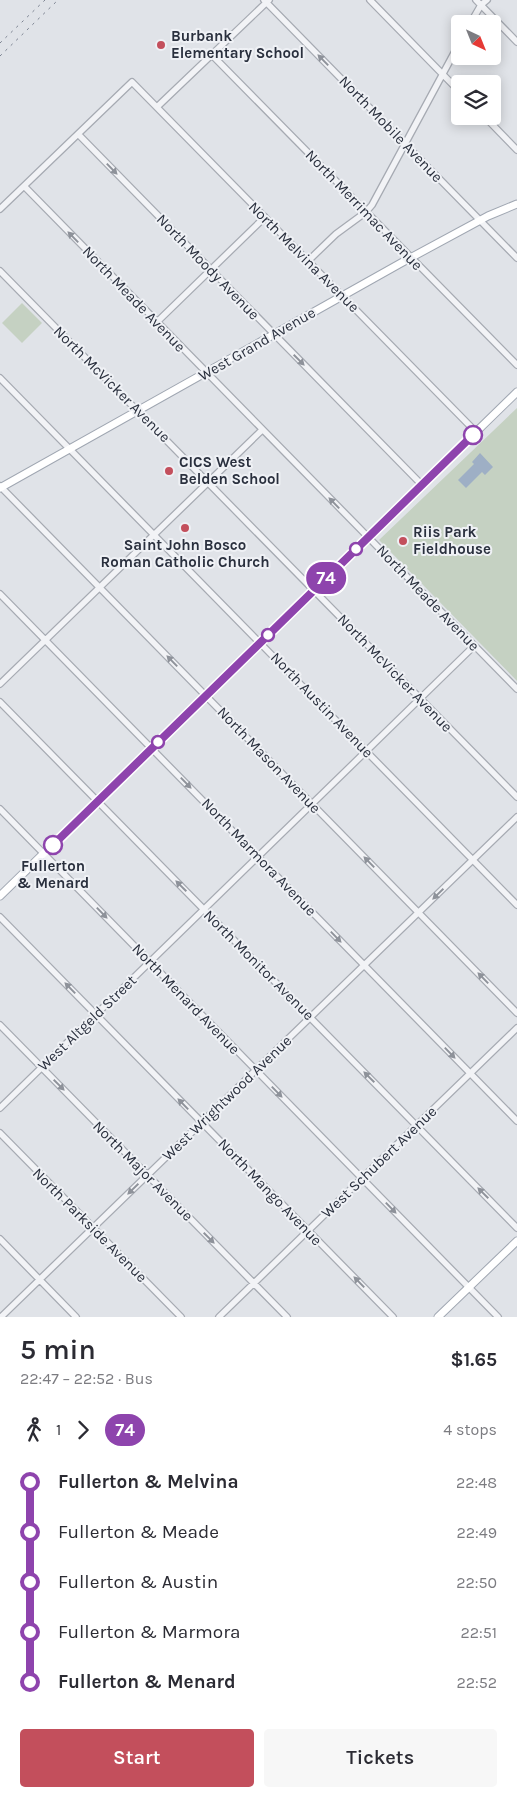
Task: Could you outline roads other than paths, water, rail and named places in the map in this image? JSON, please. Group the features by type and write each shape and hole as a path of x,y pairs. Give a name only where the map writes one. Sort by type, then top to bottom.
{"main road":[{"name":"West Grand Avenue","path":"1,487 207,373 342,295 480,220 517,204"},
{"path":"0,896 517,392"},
{"path":"438,1317 517,1241"}],"street":[{"path":"370,0 451,82"},
{"path":"476,0 517,42"},
{"path":"476,15 487,0"},
{"path":"157,108 267,1"},
{"name":"North Mobile Avenue","path":"267,1 517,258"},
{"name":"North Merrimac Avenue","path":"212,55 517,365"},
{"path":"308,261 336,234 366,212 372,205 404,142 451,59"},
{"name":"North Melvina Avenue","path":"78,134 132,82 476,432"},
{"path":"493,125 517,150"},
{"path":"0,209 78,134"},
{"name":"North Moody Avenue","path":"78,134 422,485"},
{"name":"North Meade Avenue","path":"24,186 517,689"},
{"path":"157,322 265,217"},
{"name":"North McVicker Avenue","path":"0,271 517,797"},
{"name":"North Austin Avenue","path":"0,378 517,905"},
{"path":"0,684 262,430"},
{"name":"North Mason Avenue","path":"1,487 517,1013"},
{"name":"North Marmora Avenue","path":"0,594 517,1121"},
{"name":"West Altgeld Street","path":"0,1108 474,646"},
{"name":"North Monitor Avenue","path":"0,702 517,1228"},
{"name":"North Menard Avenue","path":"0,809 498,1317"},
{"name":"West Wrightwood Avenue","path":"1,1317 517,817"},
{"name":"North Mango Avenue","path":"0,917 393,1317"},
{"name":"North Major Avenue","path":"0,1025 287,1317"},
{"name":"West Schubert Avenue","path":"219,1317 517,1028"},
{"name":"North Parkside Avenue","path":"0,1133 181,1317"},
{"path":"0,1240 76,1317"}],"water":[{"path":"480,453 493,467 485,475 482,472 466,488 458,480 474,464 472,462"}],"railway":[{"path":"0,43 45,0"},
{"path":"0,56 58,0"}],"place":[{"name":"Burbank Elementary School","path":"161,45"},
{"name":"CICS West Belden School","path":"169,471"},
{"name":"Saint John Bosco Roman Catholic Church","path":"185,528"},
{"name":"Riis Park Fieldhouse","path":"403,541"},
{"name":"Fullerton & Menard","path":"53,845"}]}
